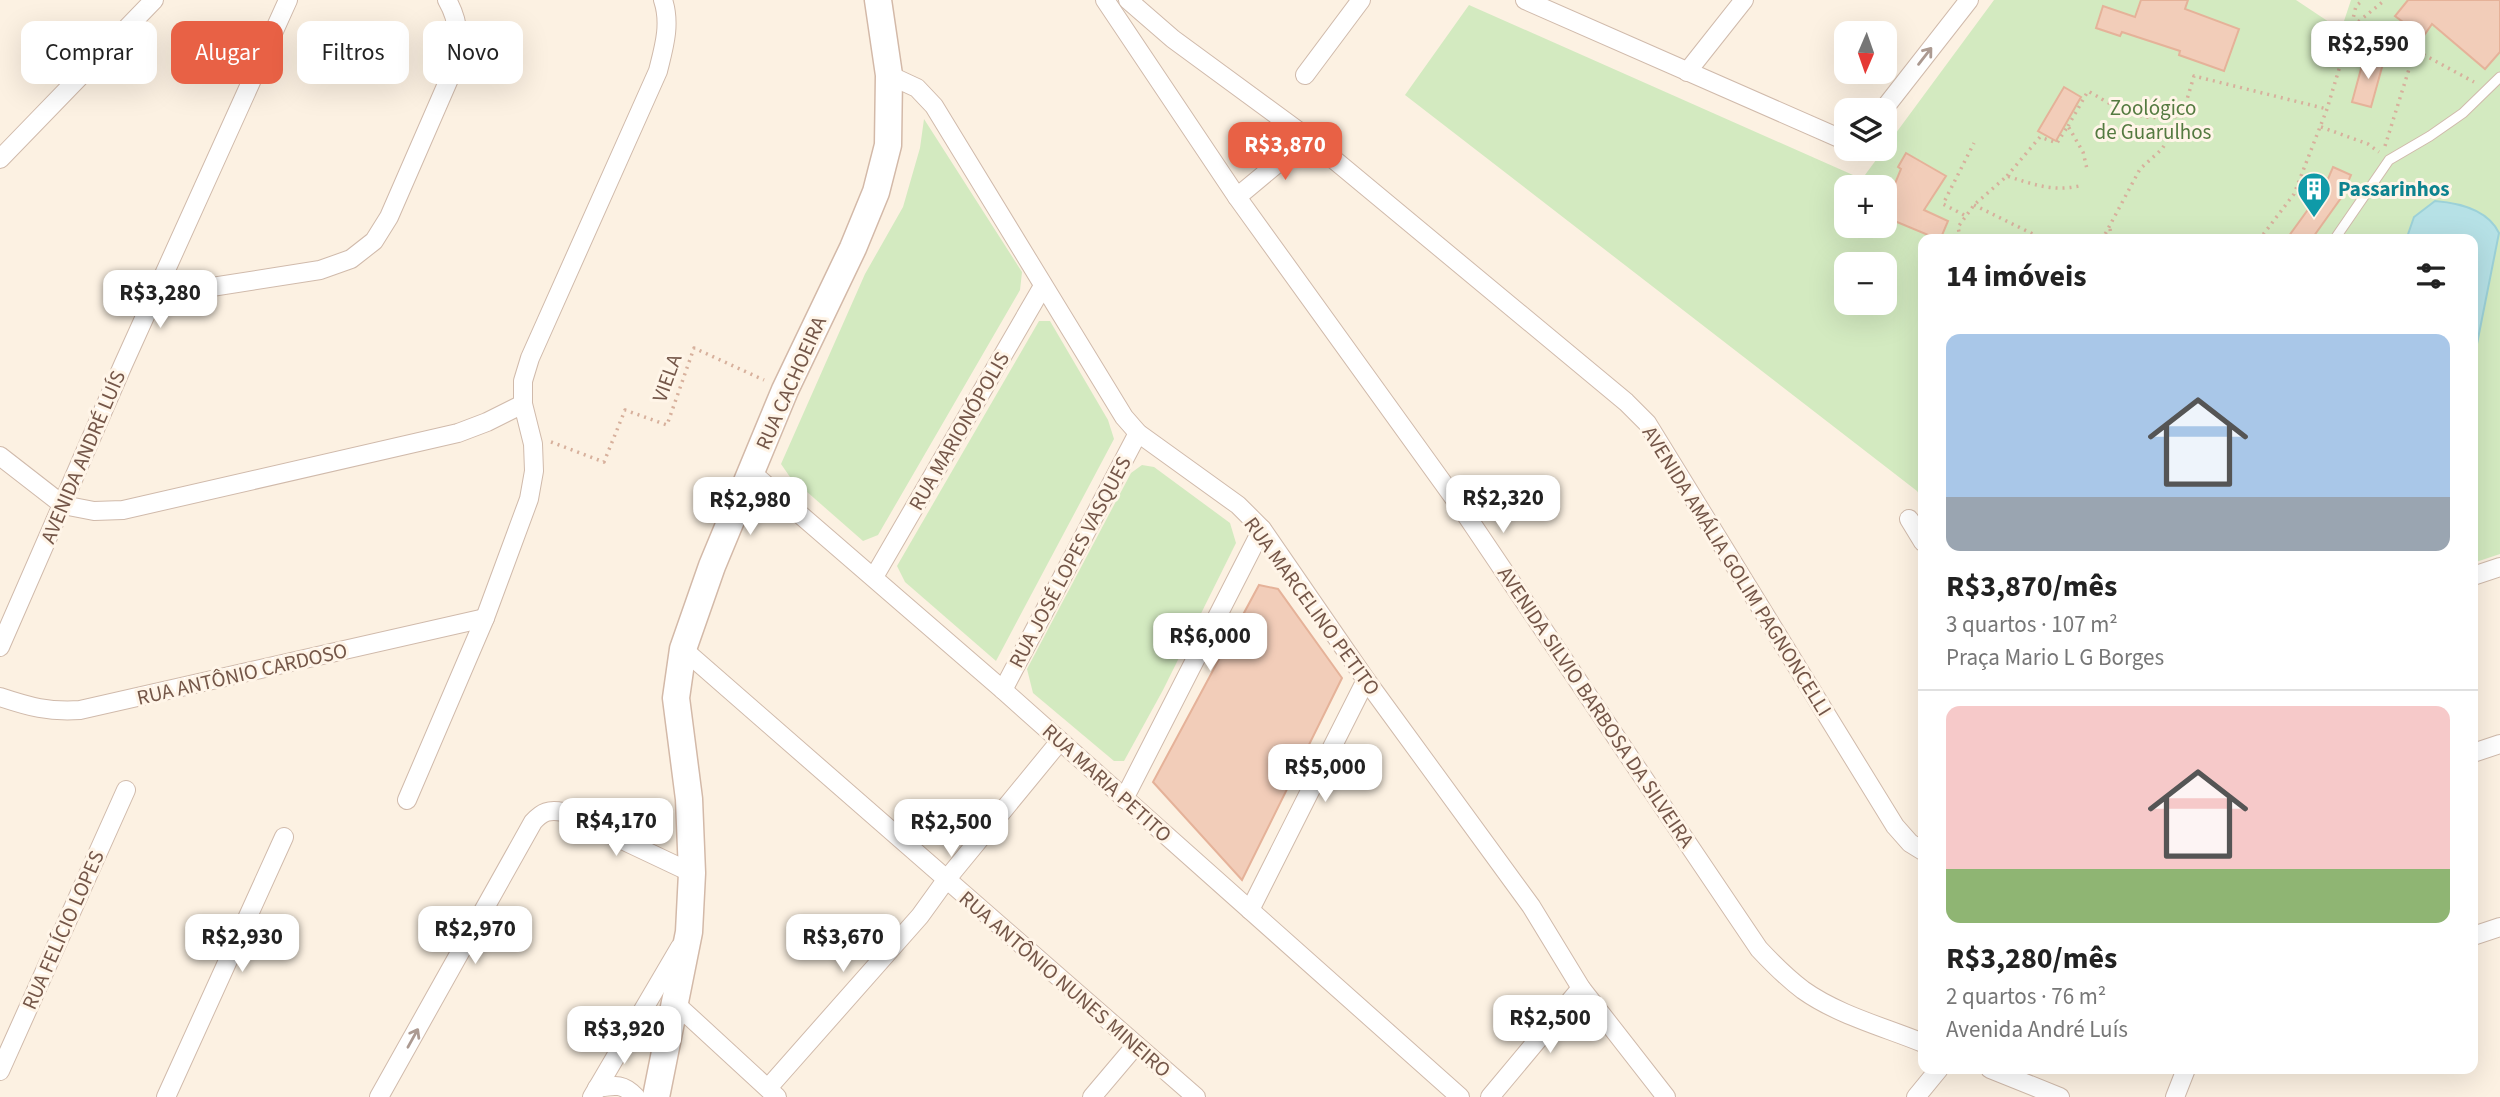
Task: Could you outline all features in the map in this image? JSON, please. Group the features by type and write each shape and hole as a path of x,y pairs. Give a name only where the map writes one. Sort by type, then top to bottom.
{"main road":[{"name":"RUA CACHOEIRA","path":"656,1097 689,932 692,873 689,799 676,698 682,649 712,566 785,390 853,248 876,192 888,145 889,75 878,0"}],"street":[{"path":"0,159 154,0"},
{"name":"AVENIDA ANDRÉ LUÍS","path":"0,647 288,0"},
{"path":"154,296 320,270 351,259 374,241 389,217 453,71 459,28 447,0"},
{"path":"407,800 485,618 529,499 534,471 533,443 523,404 523,382 530,358 658,71 666,38 666,9 663,0"},
{"name":"AVENIDA SILVIO BARBOSA DA SILVEIRA","path":"1105,0 1237,197 1464,512 1759,949 1779,971 1823,1002 1918,1041"},
{"name":"AVENIDA AMÁLIA GOLIM PAGNONCELLI","path":"1128,0 1173,39 1308,138 1626,402 1647,423 1895,826 1918,848"},
{"path":"1305,75 1361,0"},
{"path":"1525,0 1834,136"},
{"path":"1687,72 1744,0"},
{"path":"1892,98 1969,0"},
{"name":"RUA MARCELINO PETITO","path":"889,75 917,88 934,106 1124,416 1138,433 1238,505 1262,529 1366,680 1531,906 1581,988 1666,1097"},
{"path":"1237,197 1308,138"},
{"name":"RUA MARIONÓPOLIS","path":"874,577 1043,286"},
{"path":"0,456 63,505 94,511 135,507 458,433 523,404"},
{"name":"RUA JOSÉ LOPES VASQUES","path":"1003,690 1138,433"},
{"name":"RUA MARIA PETITO","path":"751,472 1003,690 1460,1097"},
{"path":"1909,519 1918,534"},
{"path":"1124,799 1262,529"},
{"path":"2478,574 2500,567"},
{"name":"RUA ANTÔNIO CARDOSO","path":"0,697 53,712 80,710 485,618"},
{"name":"RUA ANTÔNIO NUNES MINEIRO","path":"682,649 1196,1097"},
{"path":"1250,910 1366,680"},
{"path":"676,1004 772,1093 920,916 946,880 1060,741"},
{"path":"2478,751 2500,744"},
{"name":"RUA FELÍCIO LOPES","path":"0,1071 126,790"},
{"path":"379,1097 533,822 545,811 563,812 692,873"},
{"path":"166,1097 284,837"},
{"path":"2478,935 2500,928"},
{"path":"595,1093 689,932"},
{"path":"1490,1097 1581,988"},
{"path":"1092,1097 1136,1045"},
{"path":"1916,1097 1935,1074"},
{"path":"2002,1074 2060,1097"},
{"path":"2175,1097 2184,1074"},
{"path":"595,1093 618,1085 624,1086 636,1097"}],"lane":[{"path":"2338,234 2389,160 2431,136 2463,113 2500,77"}],"path":[{"path":"2264,234 2294,194 2328,109 2356,6 2363,0"},
{"path":"2351,27 2385,0"},
{"path":"2349,36 2415,50 2488,89"},
{"path":"2321,127 2368,144 2383,155 2415,50"},
{"path":"2105,234 2140,169 2162,149 2182,116 2194,76 2328,109"},
{"path":"1959,234 1958,227 1964,215 2007,176 2040,137 2056,143 2088,91 2127,114 2151,119 2182,116"},
{"path":"2068,126 2083,152 2087,169"},
{"path":"1964,215 1943,204 1974,143"},
{"path":"2007,176 2046,188 2078,186"},
{"path":"1973,205 2033,234"},
{"path":"2109,227 2111,234"},
{"name":"VIELA","path":"531,435 604,461 625,410 667,425 694,348 785,390"}],"green space":[{"name":"Zoológico de Guarulhos","path":"1994,0 2296,0 2341,30 2351,0 2500,0 2500,554 2478,561 2478,234 1918,234 1918,493 1405,95 1469,5 1853,175 1834,175 1834,238 1897,238 1897,175 1865,175 1875,161 1897,161 1897,132"},
{"path":"924,119 1022,272 1020,290 878,535 863,541 790,477 781,464 865,274 903,207 920,148"},
{"path":"1039,321 1050,321 1108,420 1114,439 996,661 905,582 897,566"},
{"path":"1142,465 1154,467 1230,523 1236,543 1163,690 1124,761 1114,761 1033,693 1027,669 1131,473"}],"water":[{"path":"2435,201 2454,204 2481,213 2499,233 2478,339 2478,234 2408,234 2414,217"}],"building":[{"path":"2141,0 2188,0 2185,9 2239,29 2224,71 2179,55 2180,51 2122,32 2120,36 2096,28 2103,6 2135,17"},
{"path":"2408,0 2500,0 2500,52 2485,69 2432,24 2423,37 2395,16"},
{"path":"2365,54 2384,60 2371,107 2352,102"},
{"path":"2064,87 2081,97 2056,141 2038,131"},
{"path":"1906,153 1946,176 1924,210 1948,221 1943,234 1926,234 1897,222 1897,179 1901,169 1898,167"},
{"name":"Passarinhos","path":"2333,167 2351,175 2341,198 2315,234 2290,234 2325,186"},
{"path":"1259,585 1278,589 1342,678 1242,880 1153,782"}],"place":[{"name":"Passarinhos","path":"2314,219"}]}
